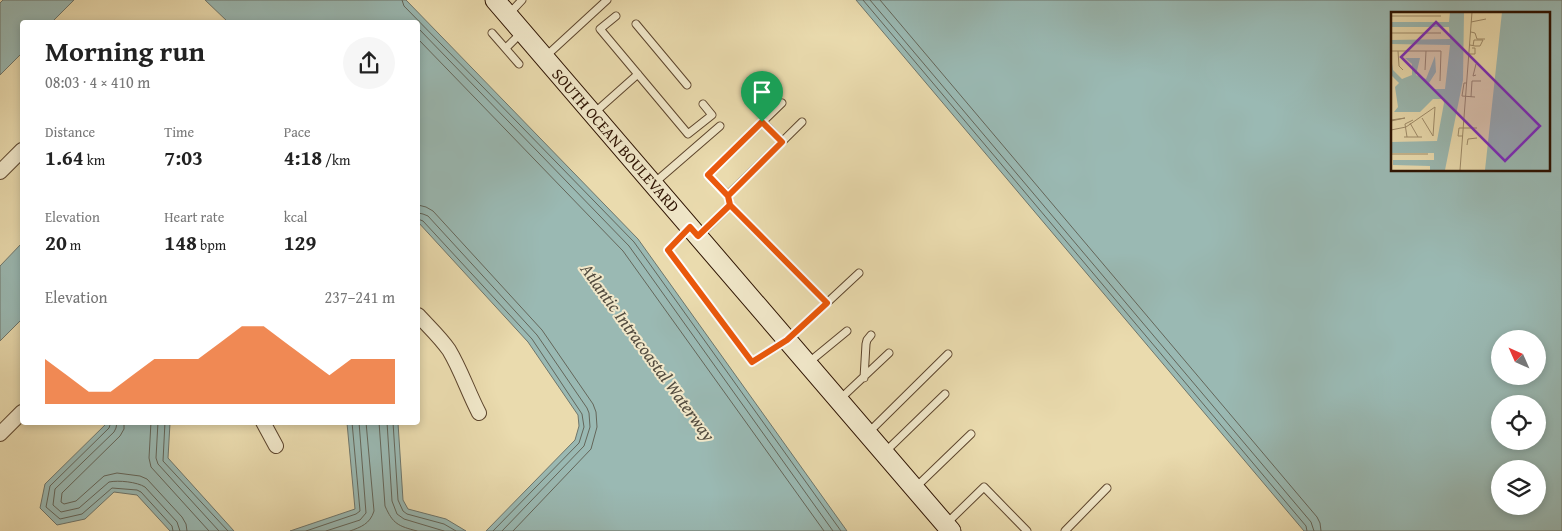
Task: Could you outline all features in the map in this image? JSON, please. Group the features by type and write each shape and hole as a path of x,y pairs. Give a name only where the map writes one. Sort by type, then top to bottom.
{"main road":[{"name":"SOUTH OCEAN BOULEVARD","path":"495,0 948,528"}],"street":[{"path":"0,172 20,152"},
{"path":"420,317 447,348 479,412"},
{"path":"0,434 20,414"},
{"path":"265,425 276,446"}],"lane":[{"path":"508,15 522,0"},
{"path":"544,57 606,0"},
{"path":"616,16 600,29 688,134 712,115 703,104"},
{"path":"636,24 687,85"},
{"path":"506,48 523,32"},
{"path":"492,33 519,64"},
{"path":"593,114 638,74"},
{"path":"782,103 708,175 728,196 730,205 827,303"},
{"path":"762,122 782,142"},
{"path":"728,196 802,122"},
{"path":"653,184 720,126"},
{"path":"730,205 668,250 752,362 787,340 859,273"},
{"path":"808,364 847,331"},
{"path":"864,378 866,344 871,335"},
{"path":"839,400 889,353"},
{"path":"867,433 948,354"},
{"path":"884,453 945,394"},
{"path":"915,488 971,434"},
{"path":"948,528 984,487 1027,531"},
{"path":"1065,531 1107,488"}],"water":[{"path":"3,0 74,0 54,20 20,20 20,55 0,75 0,3"},
{"name":"Atlantic Intracoastal Waterway","path":"205,0 406,0 638,239 847,531 486,531 575,440 579,426 578,415 528,342 420,224 420,20 226,20"},
{"path":"856,0 1562,0 1562,531 1304,531"},
{"path":"20,245 20,321 0,341 0,266"},
{"path":"105,425 170,425 168,458 234,531 170,531 137,495 114,492 85,519 57,525 40,508 45,484"},
{"path":"347,425 398,425 403,500 408,509 446,519 466,531 290,531 355,509"}],"route":[{"path":"762,122 708,175 728,196 730,205 827,303 787,340 752,362 668,250 690,227 698,236 721,215 730,205 728,196 782,142 762,122"}]}
